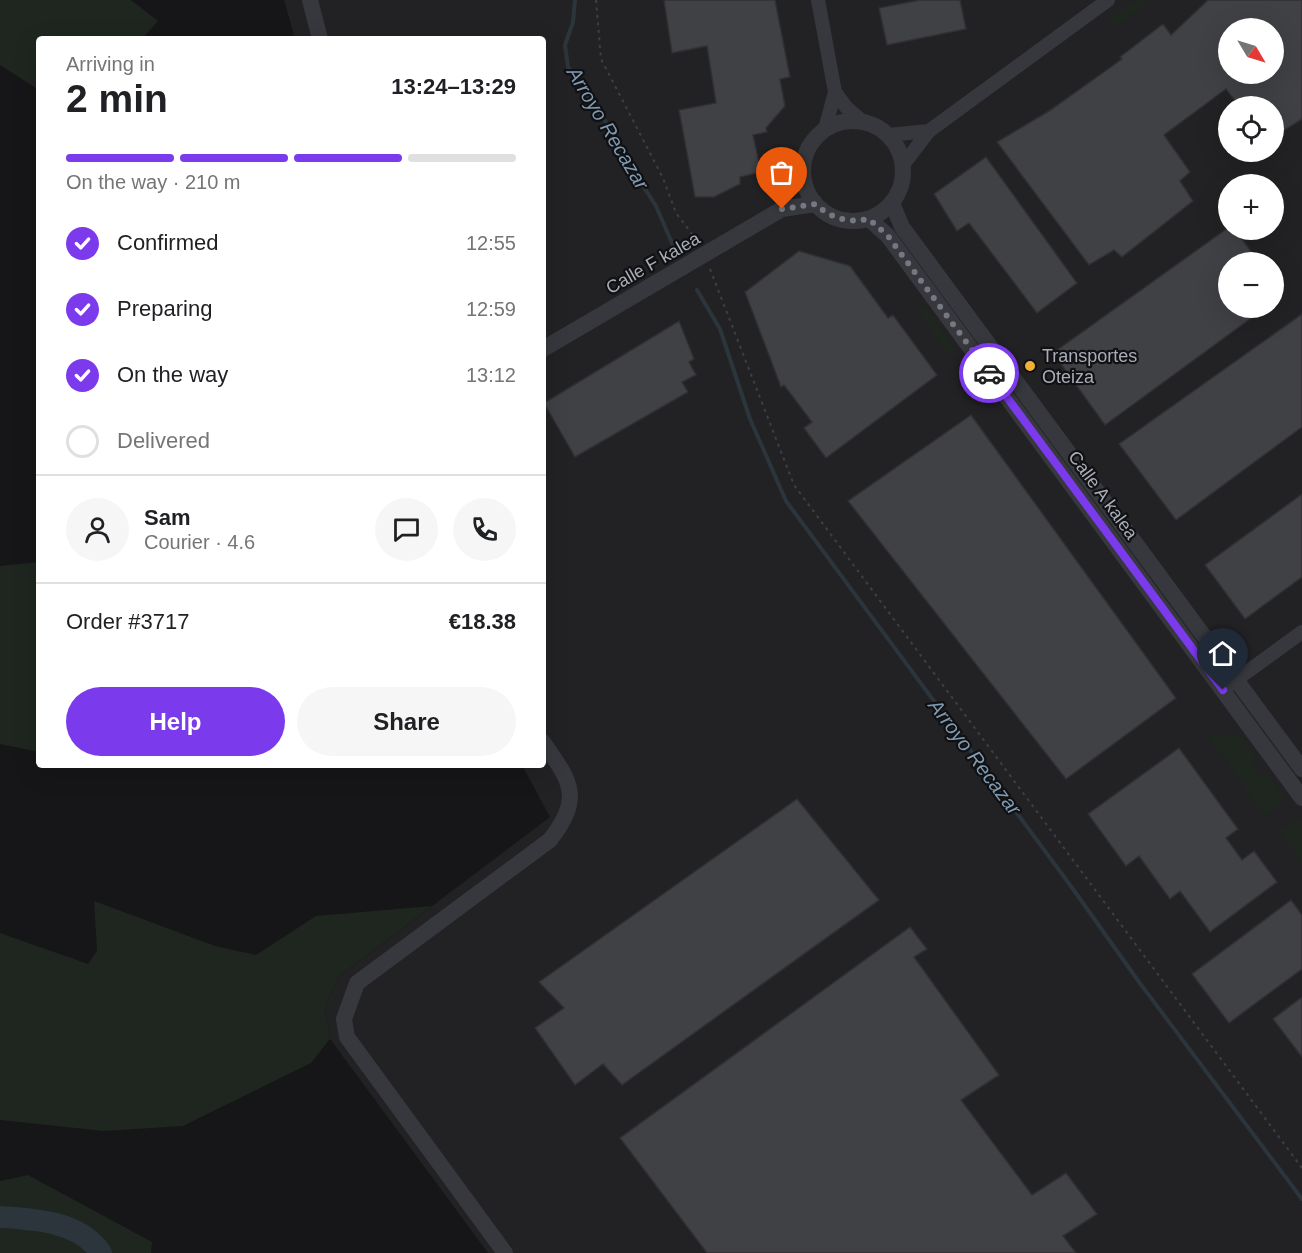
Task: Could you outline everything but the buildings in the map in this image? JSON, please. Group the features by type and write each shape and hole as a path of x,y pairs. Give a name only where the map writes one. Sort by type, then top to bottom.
{"street":[{"path":"310,0 319,36"},
{"path":"818,0 836,92 846,107 863,122 888,135 898,149 903,165 903,179 892,203 869,219 846,221 824,212 815,204 803,179 805,157 809,146 825,129 843,122 863,122"},
{"path":"903,165 929,131 1108,0"},
{"path":"825,129 836,92"},
{"path":"888,135 929,131"},
{"name":"Calle F kalea","path":"782,209 803,179"},
{"name":"Calle A kalea","path":"892,203 902,226 1230,685 1302,798"},
{"name":"Calle F kalea","path":"546,347 782,209 815,204"},
{"name":"Calle A kalea","path":"869,219 888,236 1230,685 1302,769"},
{"path":"1230,685 1302,632"},
{"path":"505,1253 347,1037 344,1019 357,983 550,840 564,822 570,805 571,789 565,773 546,746"}],"path":[{"path":"596,0 601,59 663,178 676,213 699,244 702,257 710,269 794,485 1302,1168"}],"shaded area":[{"path":"0,0 131,0 158,21 145,36 36,36 36,88 0,65"},
{"path":"284,0 1302,0 1302,1253 488,1253 330,1039 325,1007 338,977 550,817 524,768 546,768 546,36 294,36"},
{"path":"1136,0 1152,0 1116,26 1110,19"},
{"path":"925,306 956,350 949,355 918,312"},
{"path":"36,562 36,751 0,744 0,566"},
{"path":"1206,734 1241,736 1257,759 1251,764 1260,776 1267,772 1287,800 1265,816"},
{"path":"1299,817 1302,822 1302,863 1278,831"},
{"path":"94,901 215,946 256,955 316,916 432,906 338,977 325,1007 330,1039 311,1063 183,1126 104,1131 0,1120 0,933 88,964 97,951"},
{"path":"28,1175 152,1242 151,1253 0,1253 0,1181"}],"waterway":[{"name":"Arroyo Recazar","path":"575,0 573,22 565,45 568,67 618,140 620,150 656,206 675,250"},
{"name":"Arroyo Recazar","path":"697,290 720,329 750,419 786,501 1073,889 1139,982 1302,1199"},
{"path":"0,1217 41,1221 69,1228 92,1242 101,1253"}],"way so far":[{"path":"782,209 815,204 834,218 846,221 869,219 888,236 989,373"}],"place":[{"name":"Transportes Oteiza","path":"1030,366"}],"route":[{"path":"989,373 1223,690"}]}
